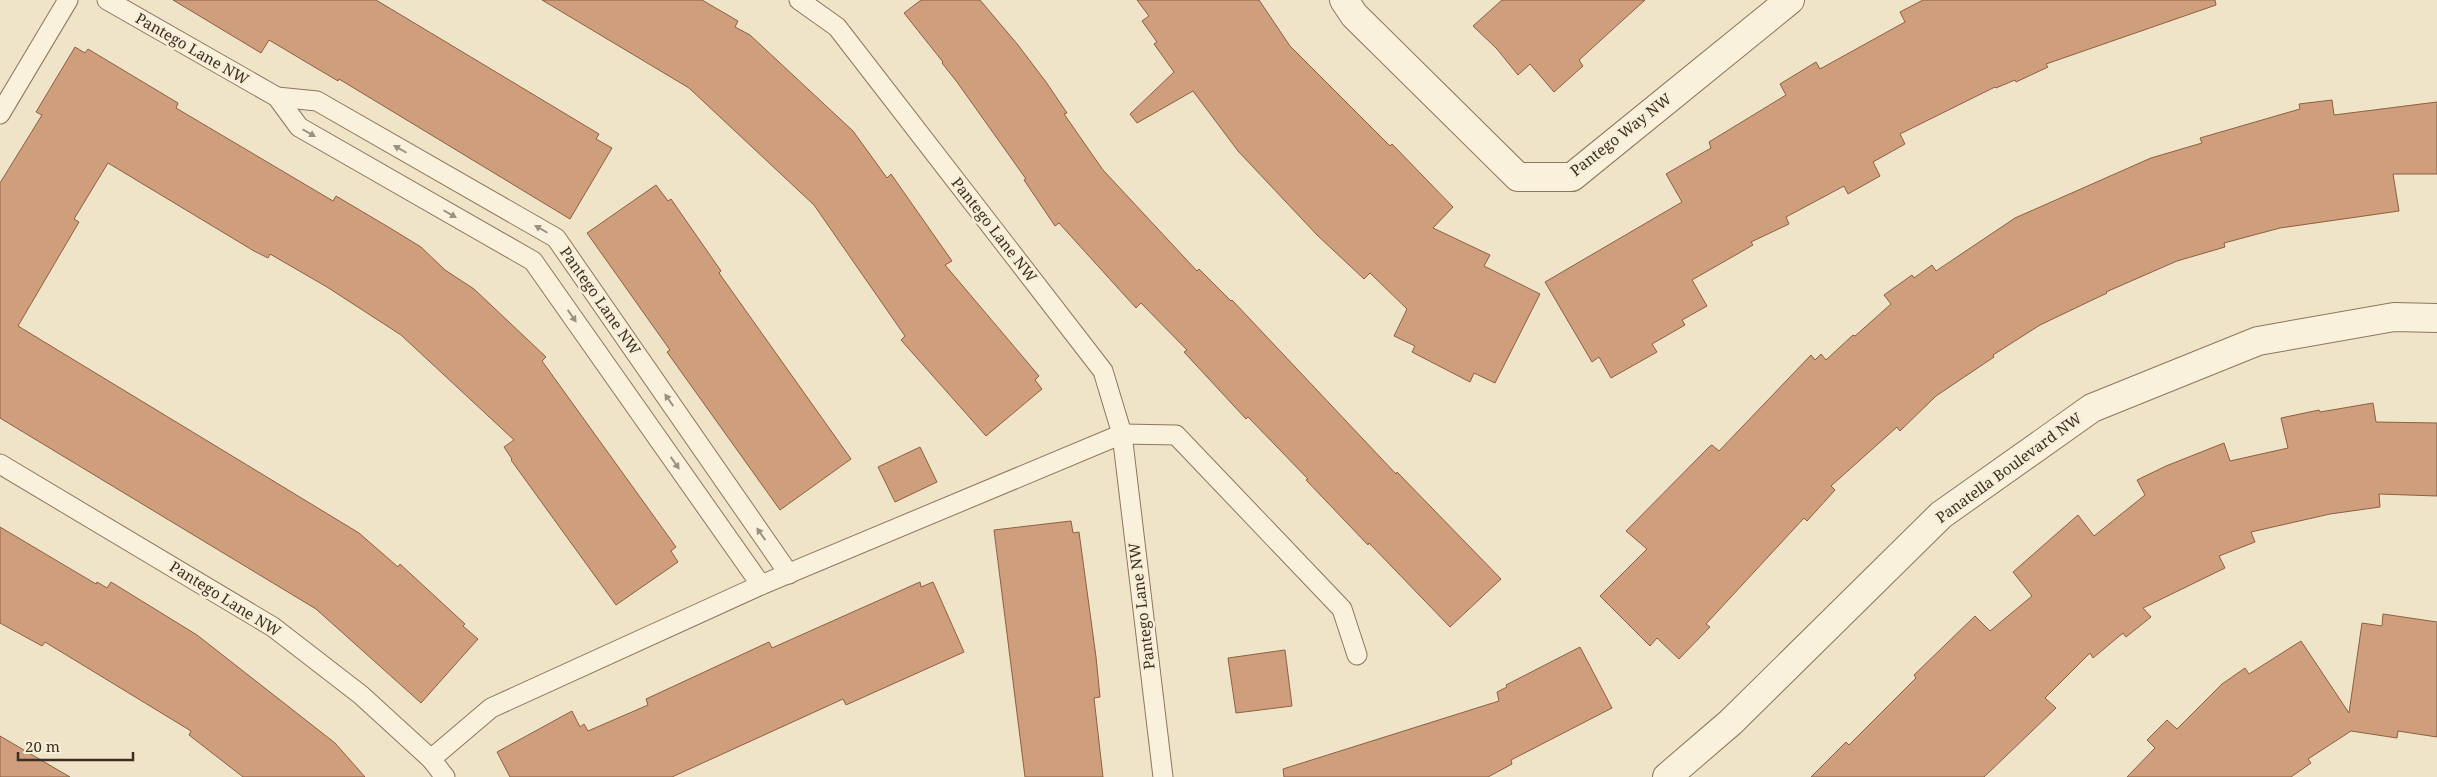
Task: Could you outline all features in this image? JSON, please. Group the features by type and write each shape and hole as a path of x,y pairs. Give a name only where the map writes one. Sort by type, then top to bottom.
{"street":[{"name":"Pantego Way NW","path":"1344,0 1354,15 1518,177 1572,177 1790,0"},
{"name":"Panatella Boulevard NW","path":"1667,777 1731,722 1941,515 2092,408 2258,341 2394,317 2437,318"}],"lane":[{"path":"0,114 68,0"},
{"name":"Pantego Lane NW","path":"107,0 277,97 300,127 533,261 761,585"},
{"name":"Pantego Lane NW","path":"799,0 837,26 1103,371 1122,434 1162,777"},
{"name":"Pantego Lane NW","path":"277,97 316,101 556,238 789,574"},
{"path":"431,760 491,708 761,585 1122,434 1176,435 1342,609 1357,655"},
{"name":"Pantego Lane NW","path":"0,464 273,627 361,695 431,760 445,777"}],"building":[{"path":"173,0 376,0 599,134 596,139 612,148 570,219 339,79 338,81 269,40 261,53"},
{"path":"542,0 702,0 738,21 735,27 750,35 853,131 887,178 891,174 952,261 945,265 1039,376 1035,380 1042,389 986,436 901,340 905,336 814,205 689,88"},
{"path":"921,0 980,0 1046,82 1067,113 1064,114 1103,170 1197,271 1199,269 1232,300 1396,474 1397,472 1501,579 1450,627 1369,543 1368,545 1248,417 1246,419 1184,352 1187,350 1141,303 1136,308 1059,223 1055,226 1024,180 1026,179 943,62 904,13"},
{"path":"1137,0 1259,0 1290,46 1390,146 1392,144 1453,207 1433,228 1490,255 1484,266 1540,294 1495,383 1474,373 1470,382 1412,352 1415,346 1394,336 1407,309 1370,273 1364,279 1317,235 1238,151 1193,91 1137,123 1130,114 1174,72 1154,44 1157,42 1142,21 1149,16"},
{"path":"1502,0 1645,0 1579,60 1583,66 1554,92 1530,64 1518,75 1497,49 1473,26"},
{"path":"1923,0 2215,0 2216,5 2046,64 2048,67 2016,82 2015,80 1995,87 1900,134 1905,144 1873,162 1880,176 1848,194 1844,186 1786,217 1789,224 1751,242 1753,245 1692,280 1707,306 1682,320 1685,325 1652,344 1657,352 1611,378 1599,357 1592,362 1545,282 1682,202 1666,174 1711,148 1709,142 1786,95 1780,84 1816,62 1820,69 1905,22 1900,12"},
{"path":"75,47 85,53 88,49 178,103 176,108 333,201 336,196 390,228 421,247 445,270 474,289 546,357 542,361 676,547 671,551 678,562 616,605 511,460 504,447 514,440 401,335 327,287 270,254 268,258 254,251 108,163 74,219 79,222 18,326 359,533 398,567 400,564 465,624 463,626 478,639 421,703 316,609 0,418 0,183 42,115 36,112"},
{"path":"2332,100 2334,115 2437,102 2437,174 2393,174 2399,211 2280,228 2224,243 2225,247 2177,261 2106,292 2040,325 1993,355 1994,357 1936,396 1900,431 1897,427 1831,486 1835,490 1807,521 1804,518 1706,624 1710,627 1679,659 1657,638 1650,646 1600,596 1647,549 1626,531 1710,446 1712,445 1719,451 1811,355 1815,360 1821,354 1826,360 1891,304 1884,295 1912,275 1914,278 1932,265 1936,271 2015,218 2151,158 2202,143 2200,138 2300,109 2299,104"},
{"path":"656,185 668,201 671,199 721,271 719,273 851,459 780,510 667,352 670,350 587,233"},
{"path":"2373,403 2376,422 2437,423 2437,496 2379,494 2380,507 2330,514 2251,532 2255,542 2219,556 2225,568 2143,608 2151,617 2126,637 2123,633 2093,658 2090,653 2045,698 2056,708 1984,777 1811,777 1846,742 1849,745 1916,678 1914,675 1975,616 1990,631 2032,596 2013,572 2078,515 2094,536 2145,495 2137,480 2166,466 2224,443 2230,461 2288,448 2281,418 2319,410 2320,412"},
{"path":"920,447 937,482 895,502 878,467"},
{"path":"1071,521 1073,533 1079,532 1096,657 1100,697 1094,698 1103,777 1025,777 994,530"},
{"path":"0,527 96,584 97,582 107,588 111,582 197,635 335,743 365,777 243,777 189,735 191,731 45,642 42,646 0,623"},
{"path":"920,582 921,587 933,582 964,652 846,705 843,699 672,777 510,777 497,752 572,711 580,727 584,724 588,731 648,705 646,699 769,642 772,648"},
{"path":"2383,614 2437,622 2437,737 2398,731 2397,738 2351,731 2308,759 2311,763 2291,777 2127,777 2155,748 2147,740 2167,720 2177,729 2222,684 2245,668 2249,674 2301,641 2349,713 2362,623 2382,626"},
{"path":"1580,647 1612,708 1511,760 1512,764 1488,777 1284,777 1283,769 1499,701 1497,692 1507,687 1506,685"},
{"path":"1285,650 1292,706 1236,713 1228,658"},
{"path":"0,736 70,777 0,777"}]}
